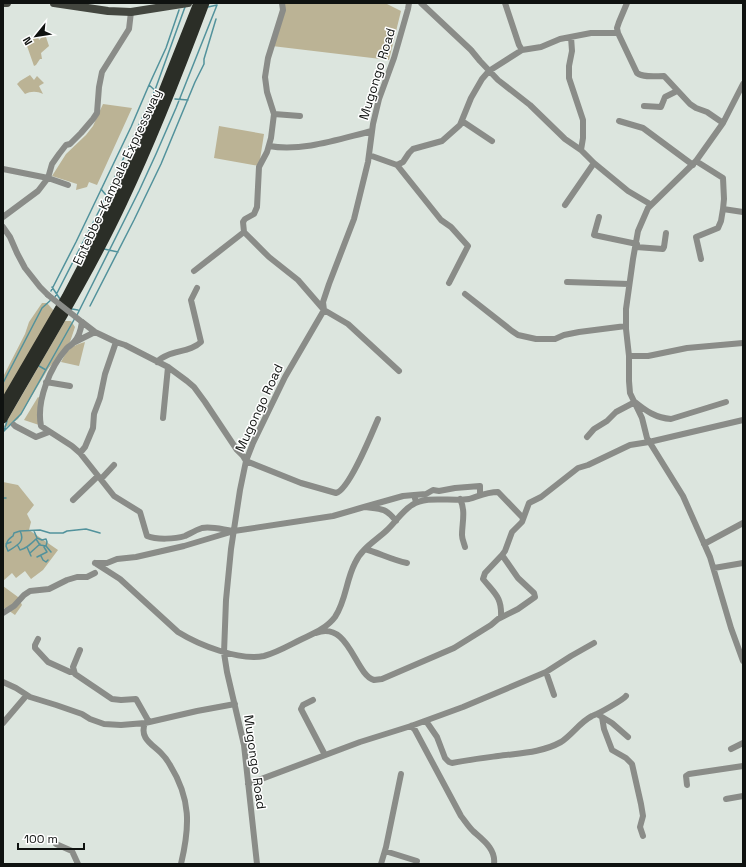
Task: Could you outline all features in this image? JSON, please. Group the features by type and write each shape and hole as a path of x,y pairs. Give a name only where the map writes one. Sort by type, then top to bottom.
{"highway":[{"name":"Entebbe–Kampala Expressway","path":"3,405 66,297 96,238 156,109 198,3"},
{"name":"Entebbe–Kampala Expressway","path":"3,419 79,288 123,201 173,89 205,3"}],"main road":[{"path":"54,3 77,5 108,11 131,12 164,5 185,3"}],"street":[{"path":"282,3 283,10 268,58 265,77 267,92 274,114 269,146 258,167 257,207 254,214 245,219 243,222 244,232 269,257 298,280 324,310 348,324 399,371"},
{"name":"Mugongo Road","path":"257,864 244,745 236,704 227,672 224,652 226,600 234,531 246,461 258,431 285,377 324,310 323,302 354,219 379,99 394,58 409,3"},
{"path":"421,3 472,50 498,80 530,105 565,139 628,191 650,204"},
{"path":"505,3 522,50"},
{"path":"627,3 619,22 618,33 639,74 648,76 664,76 690,104 723,123"},
{"path":"3,217 35,194 48,178 52,164 58,154 66,145 70,144 81,133 97,113 102,72 129,29 131,12"},
{"path":"397,165 403,162 413,149 442,141 460,125 476,88 489,70 522,50 541,47 570,36 590,33 618,33"},
{"path":"570,36 572,51 569,66 569,78 583,120 584,128 580,150"},
{"path":"743,84 740,97 694,163 650,204 638,232 626,309 626,326 630,356 630,393 642,418 649,442 683,496 704,544 714,568 731,628 743,661"},
{"path":"644,106 661,107 665,97 677,91"},
{"path":"274,114 300,116"},
{"path":"462,121 492,142"},
{"path":"619,121 643,128 694,163 723,178 724,199 721,221 718,228 696,237 701,258"},
{"path":"269,146 300,146 372,131"},
{"path":"368,155 397,165 440,220 451,227 468,246 449,283"},
{"path":"565,205 594,163"},
{"path":"3,169 48,178 68,185"},
{"path":"723,209 743,212"},
{"path":"599,217 594,235 636,245 663,249 666,233"},
{"path":"3,227 10,237 16,253 25,268 48,295 95,332 125,345 168,367 194,387 246,461 301,484 338,493 349,479 363,455 378,419"},
{"path":"194,271 244,232"},
{"path":"567,282 629,284"},
{"path":"157,362 161,358 201,342 191,300 196,288"},
{"path":"464,294 518,335 536,339 554,339 579,332 626,326"},
{"path":"75,342 80,332 82,322"},
{"path":"95,332 75,342 67,348 49,375 46,382 40,411 41,426 69,443 80,453 114,496 140,512 147,536 152,538 182,537 202,528 234,531"},
{"path":"80,453 85,448 93,428 94,414 116,342"},
{"path":"630,356 648,356 692,347 743,343"},
{"path":"630,356 639,359 697,349"},
{"path":"163,418 168,367"},
{"path":"46,382 70,386"},
{"path":"635,402 649,413 671,419 726,402"},
{"path":"587,437 616,412 635,402"},
{"path":"642,418 649,413"},
{"path":"501,617 501,605 497,596 483,579 485,573 506,551 511,534 522,522 529,503 541,497 578,468 588,465 630,445 743,420"},
{"path":"14,425 36,437 50,432"},
{"path":"73,500 114,466"},
{"path":"480,495 480,486 439,491 433,490 426,494 403,496 333,516 234,531 184,546 136,557 117,559 107,563 95,563 120,579 178,632 188,638 224,652 241,656 264,656 323,630 341,638 349,647 367,676 374,680 382,679 449,651 501,617 518,609 530,601 536,595 518,578 502,555"},
{"path":"316,633 335,617 340,607 354,564 365,549 416,502 430,500 460,500 492,492 498,492 523,518"},
{"path":"414,495 416,502"},
{"path":"460,500 463,507 464,516 462,536 464,547"},
{"path":"385,501 387,511 396,521"},
{"path":"364,507 403,513"},
{"path":"704,544 743,523"},
{"path":"365,549 380,553 396,561 407,563"},
{"path":"714,568 743,563"},
{"path":"3,613 14,606 30,591 49,589 67,580 77,577 87,577 95,573"},
{"path":"38,639 35,648 48,662 70,672 74,672 112,699 136,699 147,722 144,733 146,740 166,760 179,782 184,798 187,815 187,828 180,864"},
{"path":"248,784 383,734 426,721 546,672 594,643"},
{"path":"74,672 73,666 80,650"},
{"path":"546,672 554,694"},
{"path":"3,682 16,688 26,696 56,705 104,724 121,725 147,722 236,704"},
{"path":"3,723 26,696"},
{"path":"626,696 624,699 602,710 600,716 612,750 626,758 632,764 641,804 642,816 640,827 643,836"},
{"path":"313,700 305,704 301,709 325,755"},
{"path":"426,721 437,737 446,758 452,763 544,749 562,741 591,717 600,716 612,723 628,737"},
{"path":"411,726 415,730 461,816 489,846 494,857 494,864"},
{"path":"731,749 743,743"},
{"path":"687,785 687,774 743,766"},
{"path":"381,864 401,774"},
{"path":"726,798 743,796"},
{"path":"56,844 72,851 78,864"},
{"path":"385,851 416,861"}],"shaded area":[{"path":"282,3 385,3 401,11 389,60 272,46"},
{"path":"38,36 39,40 42,37 46,37 49,46 41,53 42,59 40,59 34,66 27,46 32,43 30,39"},
{"path":"30,75 34,80 37,76 44,83 39,86 43,94 38,92 30,92 25,94 17,84"},
{"path":"103,104 132,108 97,185 89,182 87,187 76,190 77,184 52,176 66,154 86,135 93,126"},
{"path":"219,126 264,134 259,166 214,158"},
{"path":"42,303 47,303 54,311 3,398 3,377 25,334 29,322"},
{"path":"65,321 71,321 75,327 70,342 48,369 18,419 4,427 3,434 3,428"},
{"path":"85,342 79,366 61,362 70,349"},
{"path":"38,397 41,399 39,425 24,420"},
{"path":"3,482 18,485 34,505 27,514 31,522 29,530 58,550 43,570 31,579 25,571 16,578 12,573 3,581"},
{"path":"3,586 18,597 22,605 15,615 5,608 3,609"}],"waterway":[{"path":"77,315 139,191 176,108 217,5 208,7"},
{"path":"55,297 101,207 155,90 185,7"},
{"path":"149,85 166,48 179,10"},
{"path":"90,306 161,164 204,64 204,59 216,19"},
{"path":"51,291 131,127 149,85 158,93"},
{"path":"175,99 188,100"},
{"path":"101,189 110,200"},
{"path":"104,249 118,252"},
{"path":"52,287 60,299"},
{"path":"3,383 42,308 52,299"},
{"path":"72,309 78,310"},
{"path":"3,432 21,414 75,318"},
{"path":"39,366 46,370"},
{"path":"4,431 7,421"},
{"path":"20,531 22,535 21,541 8,551 6,546 9,539 14,533 20,531 40,530 50,533 63,533 67,531 86,529 100,533"},
{"path":"34,531 37,538 42,540 46,539 46,546 51,552"},
{"path":"18,546 20,550 29,546 36,539 40,545 46,546"},
{"path":"6,544 11,542"},
{"path":"30,553 40,544"},
{"path":"27,547 31,556"},
{"path":"37,557 47,552 44,547"},
{"path":"41,556 46,562 48,560"}]}
